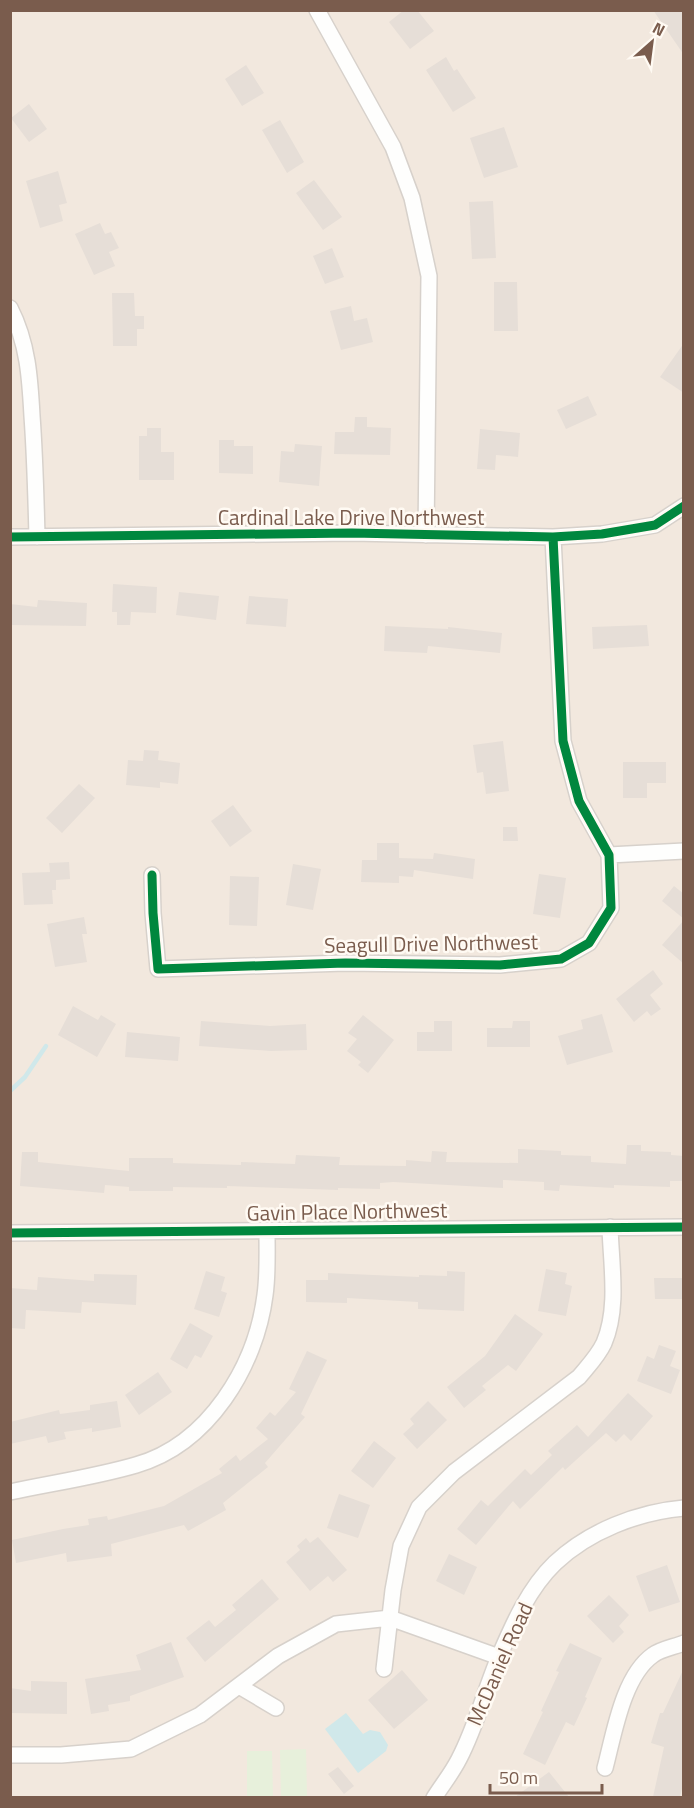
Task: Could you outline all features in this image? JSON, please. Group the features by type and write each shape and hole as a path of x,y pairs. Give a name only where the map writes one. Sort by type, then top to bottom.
{"street":[{"path":"318,10 393,147 412,198 429,276 426,535"},
{"path":"10,308 19,324 29,361 36,462 37,537"},
{"name":"Cardinal Lake Drive Northwest","path":"10,537 352,533 553,537 602,534 655,525 684,506"},
{"name":"Seagull Drive Northwest","path":"152,875 158,969 345,963 500,964 561,959 590,943 611,908 609,855 579,801 563,741 553,537"},
{"path":"609,855 684,851"},
{"path":"384,1669 401,1546 419,1507 454,1472 579,1377 594,1360 604,1342 613,1305 610,1227"},
{"name":"Gavin Place Northwest","path":"10,1233 684,1227"},
{"path":"10,1492 137,1465 160,1456 179,1444 211,1416 238,1379 256,1337 266,1294 267,1231"},
{"name":"McDaniel Road","path":"434,1797 459,1760 522,1608 541,1580 556,1563 579,1544 615,1524 666,1509 684,1508"},
{"path":"10,1755 61,1755 131,1749 200,1715 278,1656 336,1624 390,1618 500,1657"},
{"path":"605,1768 622,1702 631,1682 653,1655 684,1643"},
{"path":"239,1686 276,1708"}],"shaded area":[{"path":"11,11 683,11 683,1797 11,1797"}],"green space":[{"path":"306,1749 307,1797 281,1797 280,1750"},
{"path":"247,1751 272,1751 273,1797 247,1797"}],"water":[{"path":"346,1713 363,1734 370,1730 380,1732 388,1745 386,1751 358,1773 325,1729"}],"building":[{"path":"404,10 417,10 434,31 410,49 389,22"},
{"path":"653,10 684,10 684,55"},
{"path":"446,57 454,71 457,69 476,98 453,112 426,70"},
{"path":"246,65 264,93 242,106 225,79"},
{"path":"29,104 47,129 29,142 11,118"},
{"path":"280,120 304,162 287,173 262,130"},
{"path":"504,127 518,167 484,178 470,138"},
{"path":"58,171 67,203 59,205 63,221 40,228 26,181"},
{"path":"314,180 342,217 323,230 296,193"},
{"path":"493,201 496,258 472,259 469,202"},
{"path":"100,223 105,234 111,232 119,248 109,252 115,266 94,275 75,234"},
{"path":"332,248 344,277 325,284 313,256"},
{"path":"494,282 517,282 518,331 494,331"},
{"path":"112,293 134,293 135,316 144,316 144,329 137,329 137,346 113,346"},
{"path":"351,306 354,321 367,318 373,342 341,350 330,311"},
{"path":"684,343 684,393 660,377"},
{"path":"588,396 597,415 566,429 557,410"},
{"path":"355,417 367,417 367,427 391,428 390,455 334,454 335,432 354,432"},
{"path":"147,428 161,428 161,452 174,452 174,480 139,480 139,436 147,436"},
{"path":"480,429 520,433 518,457 496,455 495,470 477,469"},
{"path":"219,440 234,440 234,446 253,446 253,474 219,473"},
{"path":"295,444 322,446 319,486 279,482 281,451 294,452"},
{"path":"113,584 157,587 156,613 131,612 130,625 117,625 117,612 112,612"},
{"path":"179,592 219,596 216,620 176,615"},
{"path":"249,596 288,599 286,627 246,624"},
{"path":"38,600 87,603 86,626 10,625 10,604 37,607"},
{"path":"647,625 649,646 593,649 592,627"},
{"path":"385,626 448,629 448,627 502,633 500,653 428,646 427,653 384,651"},
{"path":"503,741 509,791 486,794 483,772 477,773 473,745"},
{"path":"144,750 159,751 158,760 180,763 178,784 160,782 160,788 126,785 128,760 143,761"},
{"path":"623,762 666,762 666,783 647,783 647,798 623,798"},
{"path":"79,784 95,798 62,833 46,818"},
{"path":"233,805 252,831 230,847 211,821"},
{"path":"503,827 517,827 518,841 503,841"},
{"path":"377,843 399,843 399,858 433,859 434,853 475,859 473,879 414,870 413,877 399,876 399,883 361,882 362,860 377,860"},
{"path":"69,862 70,879 56,880 56,890 52,890 53,904 24,905 22,873 50,872 49,863"},
{"path":"293,864 321,869 313,910 286,905"},
{"path":"539,874 566,878 560,918 533,914"},
{"path":"230,876 259,877 257,926 229,925"},
{"path":"674,886 684,894 684,919 662,901"},
{"path":"84,917 87,934 82,934 87,962 55,967 47,924"},
{"path":"684,920 684,964 662,945"},
{"path":"653,970 663,984 650,995 661,1009 651,1016 647,1011 634,1022 616,999"},
{"path":"73,1006 98,1020 101,1015 116,1024 97,1057 58,1035"},
{"path":"602,1014 613,1052 567,1065 558,1036 583,1029 581,1020"},
{"path":"363,1015 394,1040 368,1073 358,1065 361,1062 347,1051 357,1039 348,1033"},
{"path":"201,1021 270,1026 306,1024 307,1050 271,1051 199,1046"},
{"path":"434,1021 452,1021 452,1051 417,1051 417,1032 434,1032"},
{"path":"513,1021 530,1021 530,1047 487,1047 487,1028 512,1028"},
{"path":"127,1032 180,1037 178,1061 125,1057"},
{"path":"627,1145 641,1145 641,1151 671,1152 671,1155 684,1156 684,1181 670,1181 670,1187 614,1185 614,1188 560,1185 559,1191 544,1190 544,1182 503,1180 503,1188 393,1182 380,1183 380,1189 338,1188 338,1190 227,1186 227,1188 173,1187 173,1191 129,1191 129,1187 105,1185 104,1193 20,1186 22,1152 38,1152 38,1162 129,1171 129,1158 173,1158 173,1163 241,1165 241,1162 295,1164 296,1155 340,1157 339,1165 406,1166 406,1160 431,1162 432,1151 447,1152 446,1162 518,1163 518,1149 561,1151 561,1155 591,1156 591,1162 626,1164"},
{"path":"546,1269 567,1273 565,1284 572,1286 566,1316 538,1311"},
{"path":"206,1271 225,1277 221,1291 227,1293 219,1317 194,1309"},
{"path":"447,1271 465,1272 464,1311 418,1309 418,1302 347,1298 347,1303 306,1302 306,1280 328,1280 328,1273 419,1277 419,1275 447,1276"},
{"path":"94,1274 137,1275 136,1305 82,1302 81,1313 26,1310 25,1329 10,1328 10,1288 37,1290 38,1277 94,1281"},
{"path":"654,1278 684,1278 684,1299 655,1299"},
{"path":"515,1314 543,1334 516,1371 508,1365 482,1386 486,1390 464,1408 447,1387 485,1356"},
{"path":"190,1323 213,1336 201,1358 195,1355 187,1369 170,1359"},
{"path":"659,1345 676,1351 670,1366 680,1370 671,1394 637,1381 647,1356 654,1359"},
{"path":"307,1351 327,1360 301,1414 305,1417 265,1463 268,1467 223,1503 226,1510 188,1531 184,1525 111,1544 112,1556 67,1562 66,1553 16,1563 12,1540 89,1525 88,1519 107,1516 108,1520 164,1506 222,1473 219,1469 236,1455 240,1461 268,1439 256,1428 270,1412 275,1416 296,1392 289,1389"},
{"path":"158,1372 172,1392 139,1415 125,1395"},
{"path":"628,1393 653,1416 631,1441 624,1434 616,1442 606,1433 565,1470 563,1467 520,1509 513,1501 476,1545 457,1529 481,1500 488,1506 525,1469 531,1475 552,1455 548,1451 577,1425 588,1437"},
{"path":"117,1401 121,1427 92,1432 92,1428 64,1432 66,1439 48,1443 46,1436 10,1444 10,1422 59,1410 60,1414 90,1410 90,1405"},
{"path":"428,1401 447,1420 417,1449 403,1434 414,1424 410,1419"},
{"path":"374,1441 396,1458 373,1488 351,1471"},
{"path":"339,1494 370,1505 358,1538 327,1528"},
{"path":"318,1537 347,1570 333,1582 328,1576 310,1591 286,1562 300,1550 297,1546 306,1538 310,1543"},
{"path":"449,1554 477,1567 464,1595 436,1581"},
{"path":"667,1565 680,1602 649,1612 636,1576"},
{"path":"262,1579 279,1599 205,1662 186,1638 209,1620 215,1627 236,1610 232,1605"},
{"path":"609,1595 629,1615 619,1626 624,1632 613,1643 587,1616"},
{"path":"171,1642 184,1677 130,1696 130,1701 108,1705 109,1711 91,1714 85,1679 141,1670 136,1655"},
{"path":"570,1643 602,1658 574,1726 566,1722 545,1765 523,1754 543,1712 541,1711 559,1672 556,1671"},
{"path":"684,1668 684,1780 680,1797 653,1797 664,1747 651,1743 660,1713 663,1713"},
{"path":"402,1670 428,1700 394,1729 368,1700"},
{"path":"31,1681 67,1682 67,1714 10,1713 10,1688 31,1691"},
{"path":"338,1767 354,1786 344,1794 328,1774"},
{"path":"549,1772 569,1797 515,1797"}],"waterway":[{"path":"10,1091 25,1077 46,1046"}],"cycle path":[{"path":"10,537 352,533 553,537 602,534 655,525 684,506"},
{"path":"152,875 158,969 345,963 500,965 561,959 589,943 611,908 609,855 579,801 563,741 553,537"},
{"path":"10,1233 684,1227"}]}
